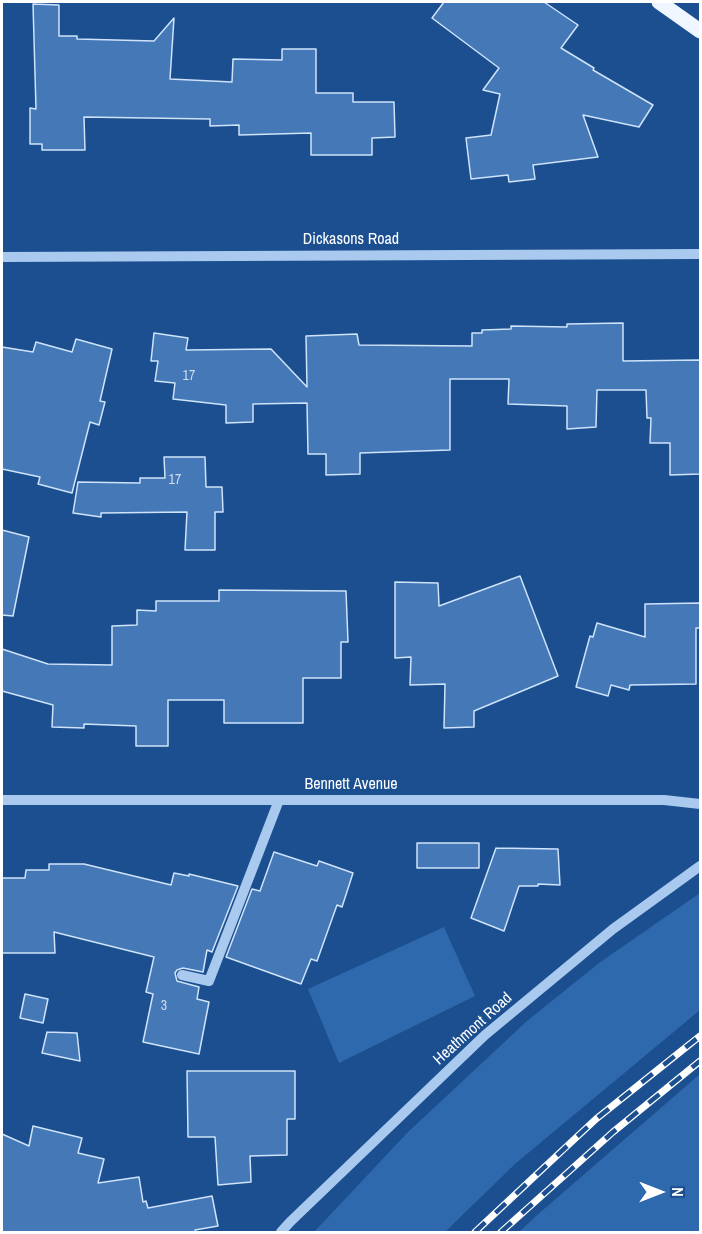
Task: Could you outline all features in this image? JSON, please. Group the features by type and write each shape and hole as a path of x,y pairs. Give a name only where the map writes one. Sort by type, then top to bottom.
{"main road":[{"path":"659,2 700,31"}],"street":[{"name":"Dickasons Road","path":"2,257 700,254"},
{"path":"182,975 209,981 279,800"},
{"name":"Bennett Avenue","path":"2,801 664,800 700,804"},
{"name":"Heathmont Road","path":"281,1233 485,1035 613,929 700,866"}],"shaded area":[{"path":"700,893 700,1010 515,1164 445,1232 314,1232 408,1132 527,1021 599,963"},
{"path":"444,927 475,996 339,1063 308,989"},
{"path":"700,1074 700,1232 519,1232 536,1216"}],"building":[{"path":"444,2 544,2 578,25 561,48 594,68 593,70 653,105 639,127 583,115 598,157 533,165 535,179 509,182 508,175 471,179 466,138 491,135 500,94 483,90 499,68 432,18"},
{"path":"33,4 59,5 59,36 77,36 77,39 154,41 174,18 170,79 232,82 233,59 282,60 282,49 316,49 316,93 353,93 353,102 394,102 395,137 372,138 372,155 311,155 311,133 239,135 239,125 210,126 210,119 84,117 85,150 42,150 42,144 30,144 30,108 36,109"},
{"path":"623,323 623,361 700,360 700,474 670,475 670,443 650,443 651,418 647,418 646,390 597,390 596,427 567,429 567,406 508,404 509,379 450,379 450,450 360,453 360,474 326,475 326,454 308,454 307,403 253,404 253,422 226,423 226,405 173,399 175,383 155,381 158,361 151,361 154,333 188,338 186,350 271,349 307,387 306,336 357,334 359,345 472,346 472,333 482,333 482,330 511,329 511,326 567,327 567,324"},
{"path":"76,339 112,349 100,401 105,402 99,425 90,422 72,493 38,484 40,477 2,469 2,347 33,352 36,342 72,352"},
{"path":"164,457 205,457 206,487 222,487 223,512 215,512 215,550 185,550 187,512 101,513 101,517 73,513 78,482 140,483 140,478 165,478"},
{"path":"2,530 29,537 13,616 2,615"},
{"path":"520,576 558,676 474,711 474,727 444,728 445,684 410,685 411,657 395,658 395,582 438,583 439,606"},
{"path":"219,590 346,591 348,642 341,642 341,678 303,678 303,723 224,723 224,700 168,700 168,746 136,746 136,726 84,724 84,728 52,727 53,705 2,691 2,649 48,664 112,665 112,626 137,625 137,610 156,611 156,601 219,601"},
{"path":"700,603 700,628 696,628 696,684 630,685 629,690 611,685 608,696 576,687 590,636 593,637 597,623 645,637 645,604"},
{"path":"417,843 479,843 479,868 417,868"},
{"path":"496,848 558,849 560,885 519,886 504,931 471,918"},
{"path":"274,852 317,866 319,861 353,873 342,907 337,905 317,961 311,959 301,984 226,957 252,889 260,891"},
{"path":"49,864 84,864 171,885 174,873 189,876 189,874 238,886 212,952 207,950 203,972 183,968 175,973 177,981 199,987 197,999 209,1002 199,1054 143,1042 153,994 146,992 154,957 54,932 55,953 2,953 2,878 25,878 26,870 49,870"},
{"path":"25,994 48,999 43,1023 20,1018"},
{"path":"47,1032 77,1033 80,1061 42,1053"},
{"path":"187,1071 295,1071 295,1119 287,1119 287,1155 250,1156 251,1182 218,1185 215,1137 188,1137"},
{"path":"33,1126 82,1138 78,1153 104,1159 98,1183 139,1177 143,1202 146,1201 148,1208 212,1196 218,1226 195,1230 196,1233 2,1233 2,1134 29,1146"}],"railway":[{"path":"475,1232 596,1119 700,1036"},
{"path":"501,1232 613,1132 700,1061"}]}
